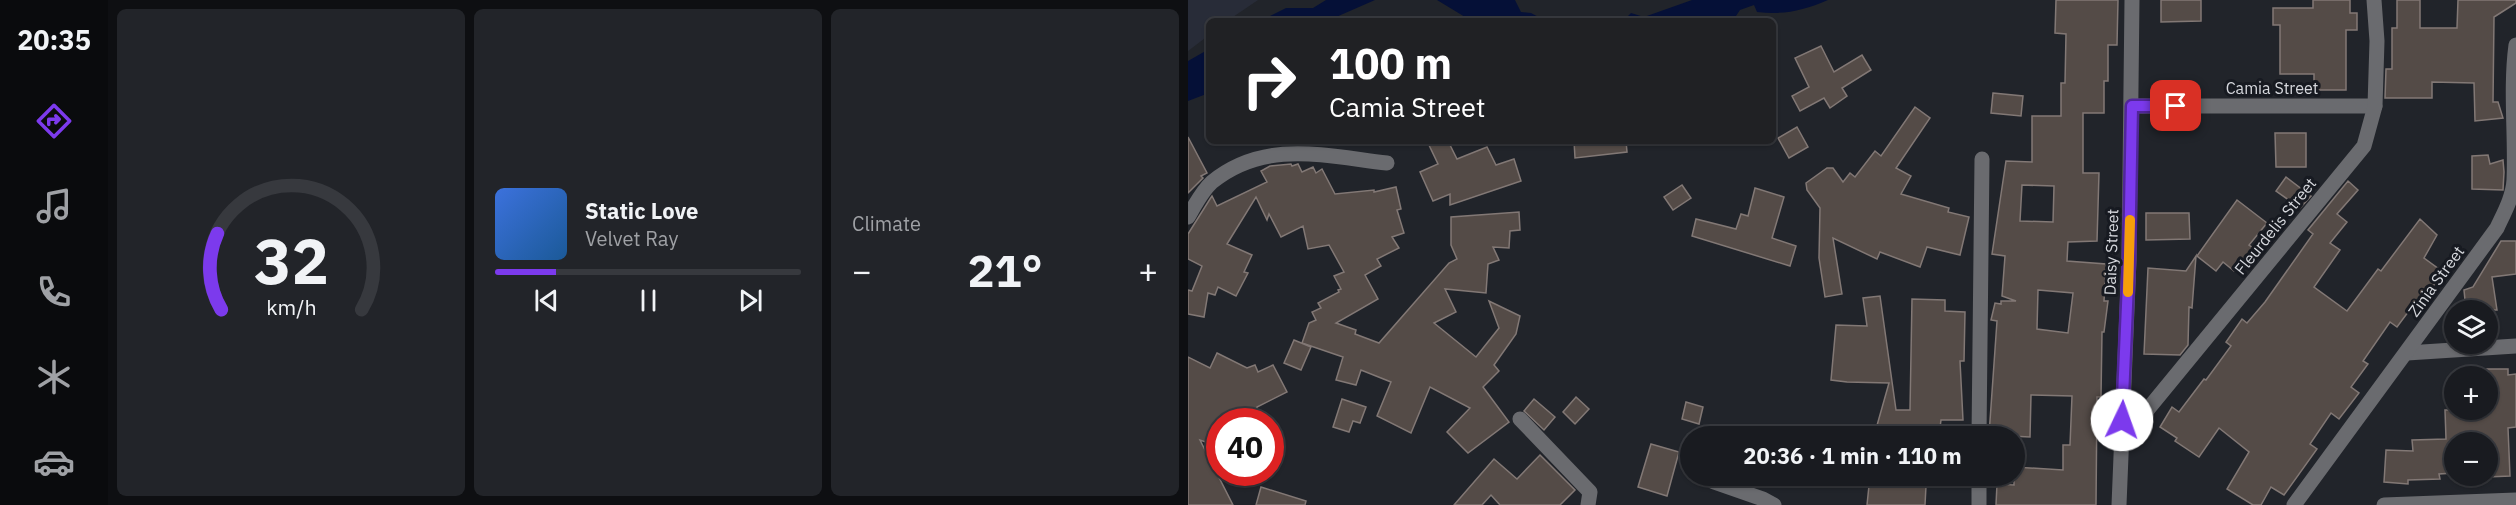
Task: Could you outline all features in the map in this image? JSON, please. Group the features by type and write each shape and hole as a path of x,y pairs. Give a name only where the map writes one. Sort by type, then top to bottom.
{"street":[{"name":"Daisy Street","path":"2118,505 2129,260 2132,0"},
{"name":"Fleurdelis Street","path":"2121,442 2364,146 2375,106 2378,41 2374,0"},
{"name":"Zinia Street","path":"2294,505 2349,426 2407,353 2497,228 2508,204 2514,181 2513,66 2516,45"},
{"name":"Camia Street","path":"2132,106 2375,106"},
{"path":"1188,217 1211,184 1253,159 1277,153 1387,163"},
{"path":"1979,426 1982,159"},
{"path":"2407,353 2516,346"},
{"path":"1520,419 1590,492 1588,505"},
{"path":"1726,486 1774,505"},
{"path":"1979,486 1979,505"},
{"path":"2384,505 2516,500"}],"shaded area":[{"path":"1188,0 1258,0 1231,18 1206,18 1206,37 1188,51"}],"water":[{"path":"1326,0 1375,0 1334,18 1266,18 1286,8 1313,8"},
{"path":"1437,0 1515,0 1521,12 1531,13 1540,18 1468,18"},
{"path":"1692,0 1828,0 1810,7 1776,13 1757,12 1754,5 1740,10 1735,18 1626,18 1631,13 1644,17"},
{"path":"1206,51 1206,94 1188,101 1188,61"}],"building":[{"path":"2056,0 2118,0 2117,45 2108,45 2108,81 2104,81 2104,113 2083,113 2083,173 2099,173 2097,241 2068,242 2067,261 2106,264 2104,301 2108,301 2104,332 2102,332 2101,397 2097,397 2096,505 1996,505 1997,486 2025,486 2025,468 2063,470 2063,445 2070,445 2072,396 2031,395 2030,437 2025,437 2025,426 1990,426 1997,321 1991,320 1995,303 2016,301 2002,296 2005,256 1992,254 2006,161 2032,162 2032,116 2061,116 2061,83 2065,83 2066,34 2055,33","holes":["2022,185 2054,186 2053,222 2020,221","2038,290 2073,293 2068,333 2037,329"]},
{"path":"2161,0 2201,0 2201,21 2161,22"},
{"path":"2313,0 2350,0 2350,13 2357,13 2357,30 2346,30 2346,90 2314,90 2314,74 2280,74 2280,25 2273,25 2273,8 2313,8"},
{"path":"2397,0 2420,0 2420,28 2457,28 2458,0 2516,0 2516,3 2494,17 2493,102 2498,102 2503,118 2475,121 2474,83 2432,82 2432,98 2385,98 2386,69 2392,69 2392,28 2397,28"},
{"path":"1821,46 1834,72 1862,55 1871,70 1842,88 1847,96 1830,108 1824,98 1800,111 1792,96 1809,87 1795,58"},
{"path":"1993,93 2023,96 2021,116 1991,113"},
{"path":"1915,107 1930,118 1896,168 1911,176 1901,194 1949,208 1948,212 1969,217 1960,255 1927,247 1920,267 1880,252 1877,259 1833,238 1842,294 1825,297 1819,258 1820,208 1807,190 1806,183 1827,168 1833,168 1843,182 1850,173 1855,177 1875,151 1881,156"},
{"path":"1797,127 1808,147 1789,158 1778,138"},
{"path":"2275,133 2306,133 2306,167 2276,167"},
{"path":"1188,137 1207,173 1201,176 1203,178 1188,193"},
{"path":"1428,144 1450,144 1457,159 1487,147 1496,165 1514,159 1521,181 1450,205 1450,194 1433,201 1420,172 1438,164"},
{"path":"1574,144 1626,144 1627,152 1575,158"},
{"path":"2488,155 2490,164 2503,160 2503,190 2472,189 2472,156"},
{"path":"1291,164 1292,166 1298,164 1302,172 1313,167 1316,173 1322,169 1335,194 1374,190 1374,192 1396,187 1401,209 1397,210 1404,233 1392,237 1399,248 1377,259 1381,266 1365,275 1378,299 1336,323 1356,330 1355,334 1379,343 1449,263 1457,259 1451,245 1451,217 1519,212 1520,230 1510,231 1509,248 1493,247 1499,260 1488,264 1486,293 1445,289 1456,312 1434,323 1476,357 1499,328 1489,301 1520,316 1516,334 1494,365 1499,371 1483,387 1509,422 1468,453 1447,432 1470,408 1430,387 1411,433 1377,416 1391,382 1361,370 1356,385 1336,380 1343,357 1302,343 1309,323 1316,320 1312,312 1321,308 1318,303 1339,292 1338,290 1341,289 1334,276 1344,272 1329,245 1308,249 1303,226 1281,237 1269,214 1267,220 1256,197 1227,244 1252,255 1244,272 1248,273 1236,296 1218,287 1215,295 1208,293 1204,317 1188,314 1188,290 1192,291 1202,266 1188,259 1188,234 1212,196 1217,206 1267,182 1261,171 1270,166"},
{"path":"2286,177 2311,196 2300,208 2276,191"},
{"path":"2348,181 2358,190 2337,214 2347,222 2330,243 2340,250 2314,287 2347,311 2378,269 2381,271 2420,219 2437,235 2424,258 2443,272 2427,295 2423,292 2397,327 2390,322 2363,361 2368,364 2351,387 2359,393 2339,419 2331,413 2310,444 2317,449 2284,495 2271,487 2261,505 2253,505 2227,489 2249,452 2219,428 2199,457 2175,441 2177,438 2160,427 2172,407 2179,412 2204,379 2206,380 2231,346 2226,342 2242,319 2247,323 2265,302 2313,234 2308,230"},
{"path":"1682,185 1691,198 1673,210 1664,197"},
{"path":"1755,188 1784,197 1772,238 1796,246 1790,266 1692,236 1696,219 1736,229 1741,214 1748,216"},
{"path":"2237,200 2267,223 2249,245 2253,248 2234,271 2223,262 2216,271 2197,256"},
{"path":"2146,213 2189,213 2190,239 2146,240"},
{"path":"2501,241 2516,241 2516,274 2492,277 2495,300 2465,300 2464,290 2473,287"},
{"path":"2196,256 2192,308 2189,307 2188,345 2180,355 2144,354 2148,268 2186,271"},
{"path":"1880,296 1896,410 1910,410 1912,299 1945,300 1945,311 1965,312 1964,361 1960,361 1963,420 1941,420 1940,426 1877,426 1889,383 1831,380 1836,325 1867,326 1863,298"},
{"path":"1294,340 1311,347 1301,370 1284,363"},
{"path":"1217,353 1247,368 1255,365 1258,372 1273,365 1287,392 1257,408 1206,408 1206,442 1200,440 1206,452 1206,486 1223,486 1233,505 1188,505 1188,357 1210,368"},
{"path":"2498,369 2508,369 2508,375 2516,374 2516,427 2508,428 2510,476 2498,477 2498,432 2446,432 2445,420 2498,420"},
{"path":"1576,397 1589,409 1575,424 1563,412"},
{"path":"1342,399 1366,407 1360,423 1353,421 1349,432 1333,427"},
{"path":"1534,399 1555,417 1544,430 1524,411"},
{"path":"1686,402 1703,407 1699,424 1682,419"},
{"path":"2444,439 2444,474 2439,474 2440,479 2408,480 2408,484 2384,482 2386,450 2413,451 2412,440"},
{"path":"1651,444 1679,452 1667,496 1638,487"},
{"path":"1540,455 1575,490 1560,505 1500,505 1491,495 1482,505 1454,505 1494,459 1517,479"},
{"path":"1869,486 1926,486 1925,505 1867,505"},
{"path":"1261,487 1306,501 1305,505 1256,505"}],"slow traffic":[{"path":"2128,292 2130,220"}],"route":[{"path":"2122,420 2129,260 2132,106 2176,106"}]}
